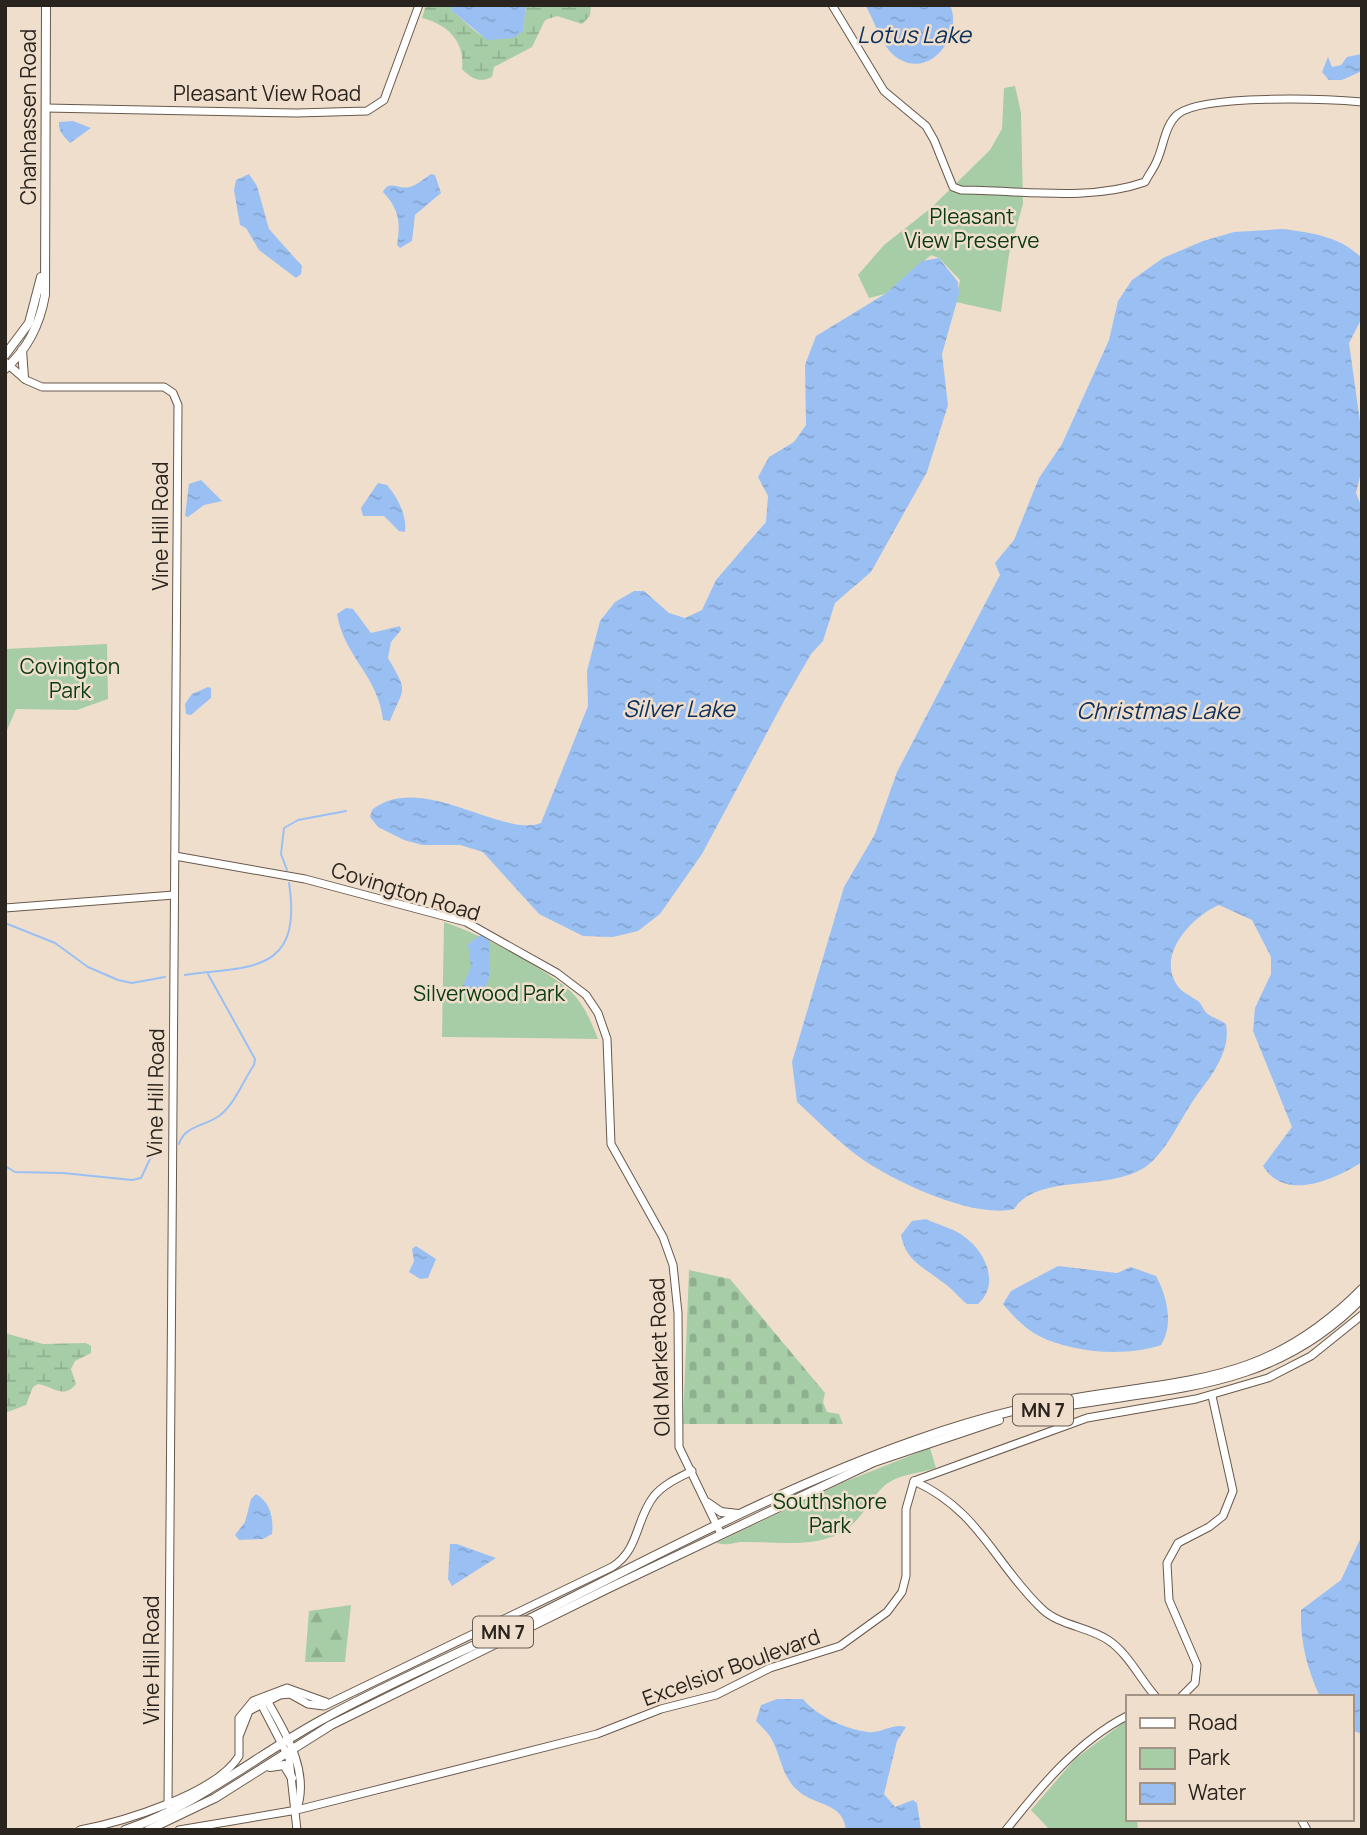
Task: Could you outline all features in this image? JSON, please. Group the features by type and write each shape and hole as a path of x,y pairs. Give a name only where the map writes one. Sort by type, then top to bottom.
{"main road":[{"name":"Chanhassen Road","path":"45,229 46,5"},
{"path":"6,365 22,351 36,328 45,297 45,229"},
{"path":"5,355 25,331 35,309 41,282 45,229"},
{"path":"22,351 24,378"},
{"name":"MN 7","path":"125,1830 190,1804 349,1706 718,1525 873,1456 969,1422 1053,1402 1175,1384 1245,1368 1303,1339 1362,1289"},
{"name":"MN 7","path":"148,1830 181,1816 228,1790 287,1745 874,1462 970,1428 1052,1408 1176,1389 1246,1373 1307,1344 1339,1320 1362,1298"},
{"path":"708,1503 724,1513 748,1512"},
{"path":"228,1790 242,1785 277,1764 286,1766 292,1778"}],"street":[{"name":"Pleasant View Road","path":"46,108 297,113 367,111 384,100 419,5"},
{"path":"832,5 884,91 926,126 953,187 961,190 1053,192 1123,189 1145,182 1157,160 1171,121 1186,110 1238,102 1295,99 1362,102"},
{"path":"6,365 24,378"},
{"name":"Vine Hill Road","path":"24,378 37,386 54,389 164,387 173,393 178,412 167,1805"},
{"name":"Covington Road","path":"175,856 305,879 466,922 570,982 586,995 600,1017"},
{"path":"5,908 174,895"},
{"name":"Old Market Road","path":"600,1017 607,1039 611,1144 663,1237 673,1265 678,1313 680,1447 722,1534"},
{"path":"914,1481 1087,1418 1212,1396 1290,1368 1329,1343 1362,1315"},
{"path":"1183,1695 1192,1688 1198,1673 1195,1656 1169,1600 1169,1556 1184,1539 1216,1522 1228,1508 1233,1491 1212,1396"},
{"path":"80,1830 167,1805 235,1763 242,1748 240,1714 247,1704 287,1688 318,1702 330,1702 617,1564 633,1548 653,1497 669,1483 692,1471"},
{"path":"914,1481 938,1493 964,1514 993,1546 1041,1609 1057,1619 1110,1641 1154,1695"},
{"name":"Excelsior Boulevard","path":"178,1830 297,1810 607,1731 662,1709 716,1695 770,1668 840,1646 887,1612 902,1592 906,1576 906,1509 914,1481"},
{"path":"240,1734 244,1718 263,1699"},
{"path":"263,1699 298,1766 300,1800 297,1810"},
{"path":"263,1699 269,1719 287,1745 297,1810 296,1830"},
{"path":"244,1718 259,1712 269,1719"},
{"path":"1006,1830 1074,1755 1108,1726 1126,1717"}],"green space":[{"path":"426,5 452,5 451,10 477,33 491,39 499,39 523,31 526,5 591,5 590,16 582,24 557,16 545,20 532,47 494,67 492,77 479,80 472,78 462,69 461,51 453,36 440,25 422,18"},
{"name":"Pleasant View Preserve","path":"1015,86 1021,113 1023,204 1009,254 1001,312 956,302 960,280 939,258 931,255 885,294 869,298 858,275 884,245 931,208 990,150 1002,129 1004,88"},
{"name":"Covington Park","path":"107,644 108,699 77,710 16,709 5,735 5,649"},
{"name":"Silverwood Park","path":"444,922 508,951 568,989 582,1006 598,1039 442,1037"},
{"path":"689,1270 730,1279 825,1393 823,1402 827,1412 839,1414 843,1424 683,1424"},
{"path":"5,1333 43,1344 86,1343 91,1346 91,1353 75,1361 71,1369 76,1384 71,1389 62,1392 38,1384 33,1387 26,1405 5,1413"},
{"name":"Southshore Park","path":"930,1448 936,1468 900,1477 888,1483 852,1525 835,1536 796,1543 716,1543 844,1482"},
{"path":"351,1605 345,1662 305,1662 309,1611"},
{"path":"1126,1721 1126,1821 1137,1821 1138,1830 1050,1830 1031,1810 1075,1759"}],"water":[{"path":"452,5 526,5 523,31 513,38 487,40 451,10"},
{"name":"Lotus Lake","path":"865,5 950,5 953,16 949,39 934,57 924,63 913,64 901,60 888,50"},
{"path":"1361,54 1362,71 1342,80 1329,80 1322,72 1328,57 1332,67 1341,65 1347,57"},
{"path":"73,121 91,128 70,143 60,131 59,122"},
{"path":"249,174 257,186 269,229 302,266 301,274 296,278 259,250 246,228 240,225 234,190 236,180"},
{"path":"431,174 435,175 441,193 415,215 412,241 400,248 397,245 398,217 383,192 391,185 406,188 413,186"},
{"name":"Christmas Lake","path":"1283,229 1335,240 1362,258 1362,318 1349,343 1362,436 1362,468 1356,493 1362,508 1362,1162 1324,1181 1297,1185 1272,1177 1263,1166 1292,1127 1253,1031 1255,1008 1271,974 1271,957 1252,920 1219,905 1189,927 1174,949 1171,961 1172,973 1179,987 1198,1001 1207,1013 1226,1024 1226,1043 1215,1070 1155,1158 1133,1173 1040,1190 1025,1198 1014,1209 997,1211 957,1204 914,1188 876,1168 836,1139 797,1102 792,1062 844,887 875,834 897,772 1000,575 995,563 1014,540 1039,478 1062,444 1109,340 1118,301 1132,280 1163,258 1203,241 1234,232"},
{"name":"Silver Lake","path":"939,258 958,282 959,294 942,354 948,405 927,472 871,572 835,603 823,641 811,654 784,701 702,854 660,914 638,931 613,937 583,936 539,914 483,852 460,845 422,845 404,840 378,827 370,817 372,810 391,800 413,798 460,807 504,822 524,825 541,823 588,706 587,671 600,621 615,602 634,591 644,591 669,613 685,618 702,610 716,580 766,522 768,496 758,477 769,457 794,442 806,425 805,365 816,336 885,294 922,261"},
{"path":"201,480 222,501 204,505 188,517 185,516 189,484"},
{"path":"378,483 387,485 398,501 405,519 405,532 399,531 384,516 363,516 361,508"},
{"path":"346,608 353,609 371,633 400,626 401,630 391,642 388,658 402,690 390,721 383,720 375,691 346,642 337,614"},
{"path":"211,688 211,698 191,715 186,714 185,704 192,694"},
{"path":"481,935 490,941 489,973 486,986 473,998 460,992 471,967 468,944"},
{"path":"926,1219 962,1235 973,1244 984,1260 988,1270 988,1288 978,1304 967,1304 916,1262 907,1251 901,1235 912,1221"},
{"path":"416,1246 436,1259 428,1278 420,1279 409,1272 414,1261 412,1249"},
{"path":"1058,1266 1117,1273 1131,1267 1156,1276 1168,1310 1167,1329 1161,1345 1132,1351 1099,1351 1052,1342 1029,1330 1003,1304 1011,1291"},
{"path":"256,1494 265,1501 270,1511 272,1534 263,1539 239,1540 235,1535 245,1522 251,1499"},
{"path":"1362,1535 1362,1734 1353,1731 1353,1695 1319,1695 1305,1655 1302,1633 1301,1610 1341,1580"},
{"path":"450,1544 496,1558 452,1586 448,1579"},
{"path":"777,1699 803,1699 824,1716 859,1730 873,1732 896,1726 906,1727 897,1741 884,1794 895,1807 913,1800 917,1803 921,1830 846,1830 844,1821 836,1810 809,1798 795,1788 786,1775 771,1738 756,1721 761,1705"}],"waterway":[{"path":"287,870 281,854 284,828 298,820 346,811"},
{"path":"185,975 250,966 267,960 279,950 288,934 291,913 289,883"},
{"path":"5,923 55,943 88,967 118,980 132,983 165,977"},
{"path":"179,1144 185,1133 225,1111 254,1065 255,1059 208,974"},
{"path":"5,1166 15,1172 63,1173 132,1180 141,1178 150,1159 163,1151"}]}
